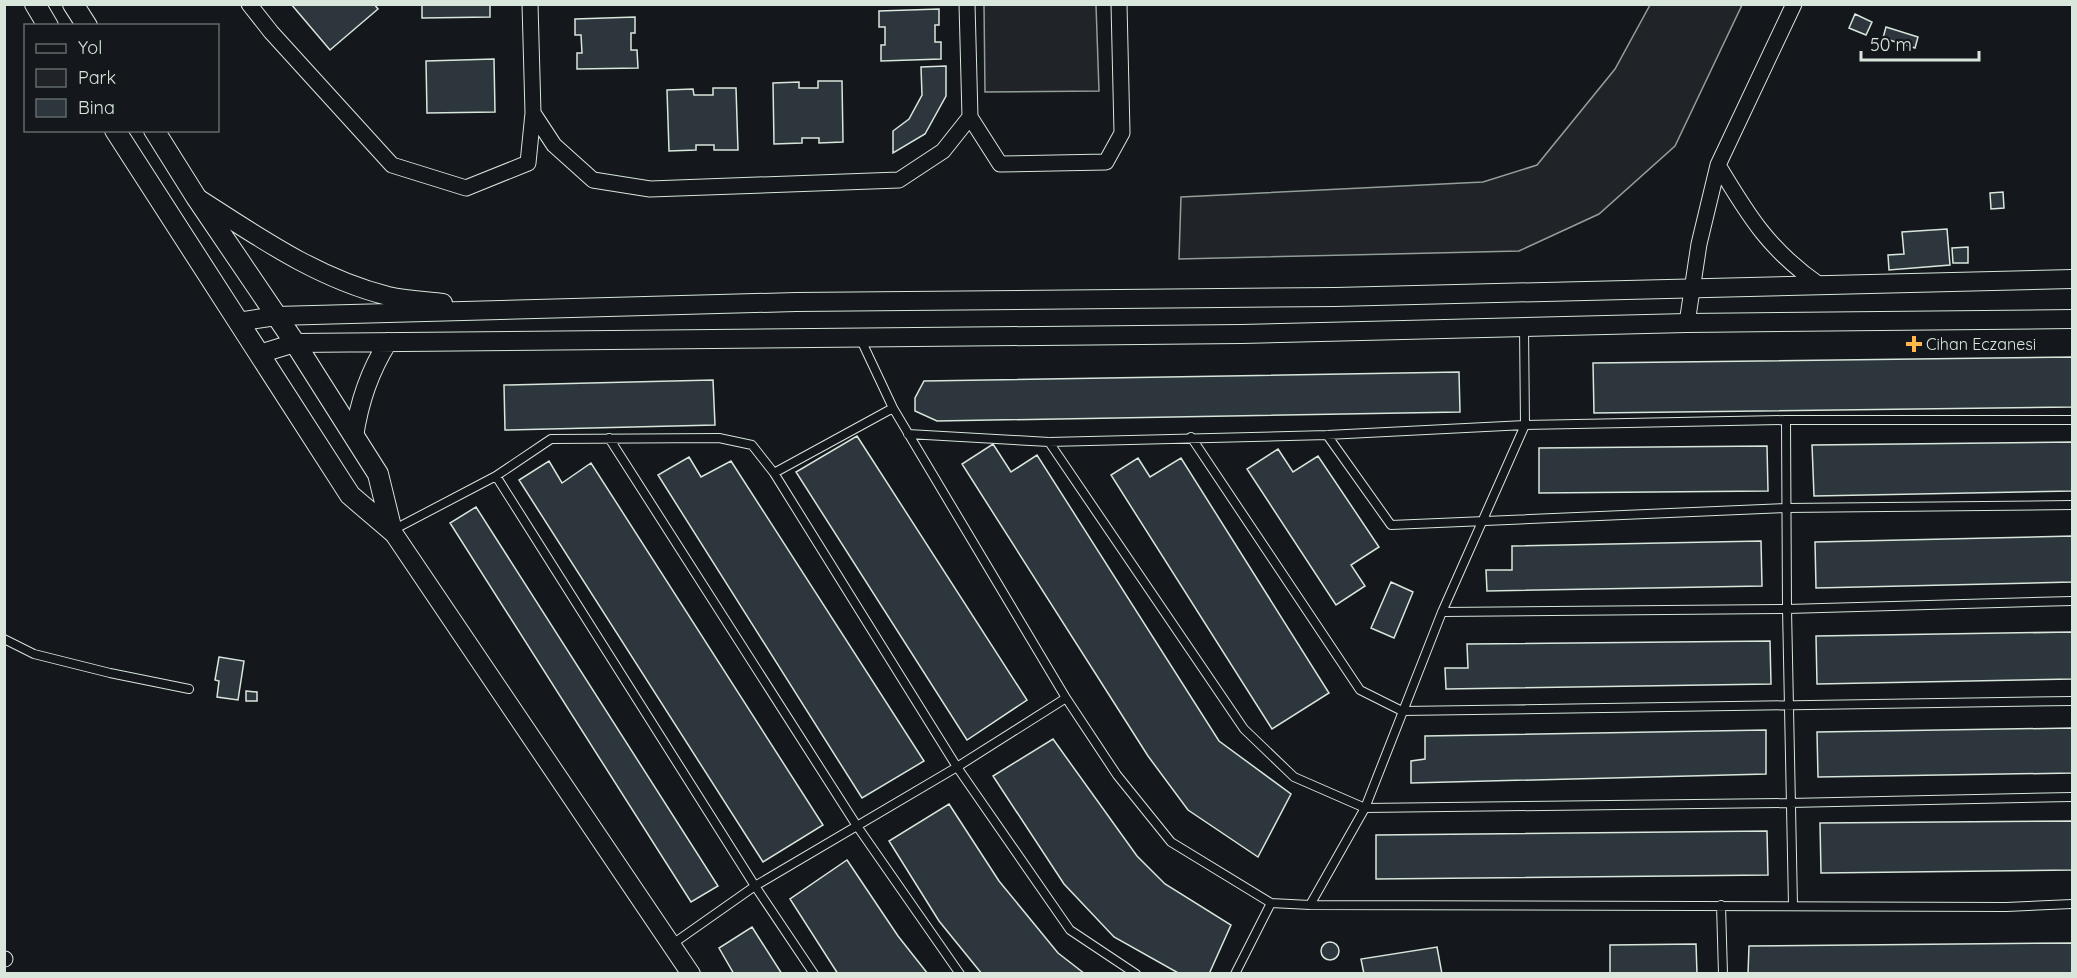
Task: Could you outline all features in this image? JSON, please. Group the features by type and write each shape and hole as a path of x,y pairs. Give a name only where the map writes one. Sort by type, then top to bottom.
{"main road":[{"path":"35,4 47,24"},
{"path":"73,4 86,24"},
{"path":"116,132 350,495 392,531"},
{"path":"155,132 196,197 295,343 378,474 392,531"}],"street":[{"path":"249,4 271,32 392,165 466,188 528,163 533,113 530,4"},
{"path":"967,4 970,117 1000,164 1106,162 1122,133 1119,4"},
{"path":"1687,323 1701,234 1718,165 1794,4"},
{"path":"533,113 554,145 593,180 650,189 899,180 943,151 970,117"},
{"path":"1718,165 1763,236 1790,263 1821,286"},
{"path":"196,197 285,254 354,286 390,296 507,310"},
{"path":"238,322 276,316 796,302 1335,297 2073,279"},
{"path":"259,354 295,343 1241,334 1687,323 2073,319"},
{"path":"354,437 367,382 388,342"},
{"path":"392,531 690,974"}],"lane":[{"path":"1310,905 1365,808 1442,612 1525,425 1524,327"},
{"path":"860,338 908,434 1066,698 1117,775 1171,842 1271,903 2006,907 2073,904"},
{"path":"774,472 893,408"},
{"path":"1786,420 1789,803 1793,905"},
{"path":"908,434 1049,442 1327,435 1525,425 1786,420 2073,420"},
{"path":"1327,435 1391,525 1786,508 2073,505"},
{"path":"1191,437 1360,690 1402,711 2073,701"},
{"path":"609,438 857,826 960,974"},
{"path":"392,531 496,476 551,439 719,438 752,445 774,472 957,767 1070,930 1136,974"},
{"path":"1049,442 1244,729 1294,777 1365,808 2073,797"},
{"path":"496,476 814,974"},
{"path":"1442,612 1787,609 2073,601"},
{"path":"4,639 34,654 189,689"},
{"path":"671,945 756,886 957,767 1066,698"},
{"path":"1235,974 1271,903"},
{"path":"1721,905 1723,974"}],"green space":[{"path":"984,5 1096,5 1099,91 985,92"},
{"path":"1650,5 1742,5 1675,146 1599,214 1519,251 1179,259 1181,197 1483,182 1537,165 1615,69"}],"building":[{"path":"291,4 374,4 378,9 330,50"},
{"path":"422,4 490,4 490,17 422,18"},
{"path":"939,9 939,25 935,25 935,42 941,42 941,59 881,61 881,45 885,45 885,27 879,27 879,11"},
{"path":"1855,14 1872,22 1866,35 1849,28"},
{"path":"635,17 635,33 631,33 631,50 637,50 638,68 577,69 577,53 582,53 581,35 575,35 575,19"},
{"path":"1886,27 1918,37 1915,48 1883,38"},
{"path":"494,59 495,112 427,113 426,61"},
{"path":"946,66 946,96 925,134 893,153 893,131 909,119 922,95 921,67"},
{"path":"818,81 842,81 843,142 819,143 819,138 802,138 802,143 774,144 773,83 799,82 799,88 818,88"},
{"path":"713,88 736,88 738,150 714,150 714,145 696,145 696,150 669,151 667,90 693,89 694,95 713,95"},
{"path":"2003,192 2004,208 1991,209 1990,193"},
{"path":"1947,229 1950,265 1889,270 1888,255 1904,254 1902,232"},
{"path":"1968,247 1968,263 1953,263 1952,248"},
{"path":"2072,357 2072,407 1594,413 1593,363"},
{"path":"1459,372 1460,412 937,421 915,411 915,398 924,381"},
{"path":"713,380 715,425 505,430 504,385"},
{"path":"857,436 1027,700 967,740 796,472"},
{"path":"2072,442 2072,491 1814,496 1812,445"},
{"path":"993,444 1011,472 1037,455 1219,741 1291,794 1258,857 1188,810 1148,756 962,464"},
{"path":"1767,446 1768,491 1539,493 1539,448"},
{"path":"1278,449 1293,472 1318,456 1379,547 1351,565 1365,586 1336,605 1247,469"},
{"path":"689,457 701,477 731,461 924,761 862,798 658,475"},
{"path":"1138,458 1150,477 1181,458 1329,693 1272,729 1111,475"},
{"path":"549,461 562,483 591,463 823,825 763,862 519,480"},
{"path":"476,507 718,886 691,902 450,523"},
{"path":"2072,536 2072,582 1816,588 1815,542"},
{"path":"1761,541 1762,586 1487,591 1486,570 1512,570 1512,546"},
{"path":"1391,582 1413,592 1394,638 1371,628"},
{"path":"2072,632 2072,679 1817,684 1816,636"},
{"path":"1770,641 1771,684 1446,689 1445,668 1468,668 1467,644"},
{"path":"219,657 244,661 238,700 217,697 219,681 215,680"},
{"path":"246,691 257,692 257,701 246,701"},
{"path":"2072,728 2072,773 1818,777 1817,732"},
{"path":"1766,730 1766,774 1411,783 1411,761 1425,759 1425,736"},
{"path":"1053,739 1137,856 1165,884 1231,925 1209,974 1180,974 1114,937 1064,884 993,776"},
{"path":"949,804 999,881 1058,953 1085,974 982,974 939,921 889,841"},
{"path":"2072,821 2072,870 1821,873 1820,823"},
{"path":"1767,831 1768,875 1376,879 1376,835"},
{"path":"847,860 898,936 928,974 838,974 790,899"},
{"path":"752,927 782,974 734,974 719,948"},
{"path":"1330,942 1336,945 1339,951 1336,957 1330,960 1324,957 1321,951 1324,945"},
{"path":"2072,943 2072,974 1748,974 1749,946"},
{"path":"1696,944 1697,974 1610,974 1610,945"},
{"path":"1437,947 1442,974 1364,974 1361,959"}],"place":[{"name":"Cihan Eczanesi","path":"1914,344"}]}
